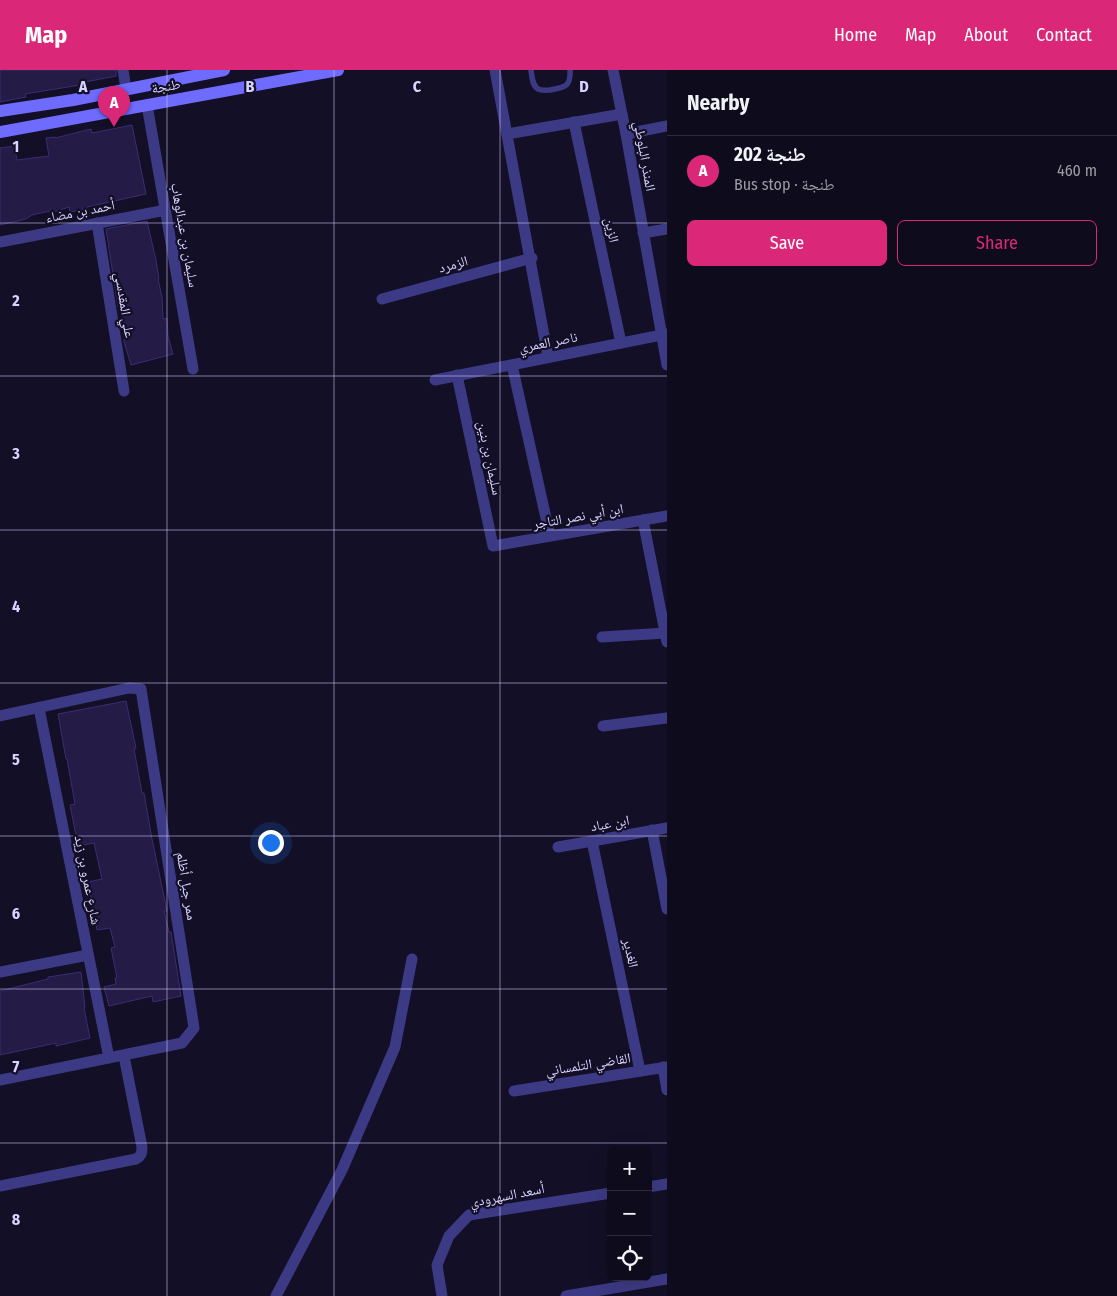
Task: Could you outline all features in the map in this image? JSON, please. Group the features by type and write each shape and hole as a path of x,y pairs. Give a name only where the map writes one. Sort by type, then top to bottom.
{"street":[{"path":"123,70 126,90"},
{"name":"طنجة","path":"0,111 73,100 224,70"},
{"name":"طنجة","path":"0,132 338,70"},
{"path":"495,70 548,358"},
{"name":"المنذر البلوطي","path":"613,70 664,335 667,365"},
{"name":"سليمان بن عبدالوهاب","path":"147,105 193,369"},
{"path":"507,134 622,114"},
{"name":"الزين","path":"574,122 621,343"},
{"path":"626,134 667,126"},
{"name":"أحمد بن مضاء","path":"0,242 166,210"},
{"name":"علي المقدسي","path":"97,223 124,391"},
{"path":"643,232 667,229"},
{"name":"الزمرد","path":"382,299 531,258"},
{"name":"ناصر العمري","path":"435,380 664,335"},
{"path":"512,365 550,536"},
{"name":"سليمان بن بنين","path":"457,376 493,546"},
{"name":"ابن أبي نصر التاجر","path":"493,546 667,516"},
{"path":"602,637 666,637 643,520"},
{"name":"ممر جبل أظلم","path":"0,716 129,688 141,689 194,1028 182,1043 0,1080"},
{"name":"شارع عمرو بن زيد","path":"39,708 109,1058"},
{"path":"603,726 667,718"},
{"name":"ابن عباد","path":"558,847 667,828"},
{"path":"652,830 667,909"},
{"name":"الغدير","path":"592,841 640,1071"},
{"path":"0,972 88,954"},
{"path":"276,1296 342,1170 395,1047 412,958"},
{"path":"0,1186 127,1161 140,1156 142,1148 124,1056"},
{"path":"665,1067 667,1090"},
{"name":"القاضي التلمساني","path":"514,1091 665,1067"},
{"path":"652,1186 667,1184"},
{"name":"أسعد السهرودي","path":"442,1296 437,1265 449,1236 469,1214 607,1194"},
{"path":"566,1296 667,1279"}],"lane":[{"path":"531,70 533,82 539,90 545,90 564,87 568,84 570,70"}],"building":[{"path":"0,70 116,70 116,76 80,83 80,85 25,94 26,97 0,102"},
{"path":"132,125 146,194 87,207 87,209 70,212 69,207 51,213 50,211 0,225 0,148 14,146 17,160 49,156 46,138 55,138 91,129 92,133"},
{"path":"147,221 156,260 162,297 163,319 167,318 168,336 173,354 131,365 124,342 125,327 121,306 118,307 106,229"},
{"path":"126,701 136,748 134,749 142,793 144,793 167,911 164,911 169,932 171,932 181,996 153,1002 152,996 109,1006 104,987 116,984 115,978 117,978 111,948 115,947 110,928 97,930 88,882 102,879 94,843 78,846 70,805 75,804 58,714"},
{"path":"81,972 84,1008 90,1038 56,1046 56,1043 0,1055 0,991 48,979 48,977"}],"place":[{"name":"طنجة 202","path":"114,127"}]}
